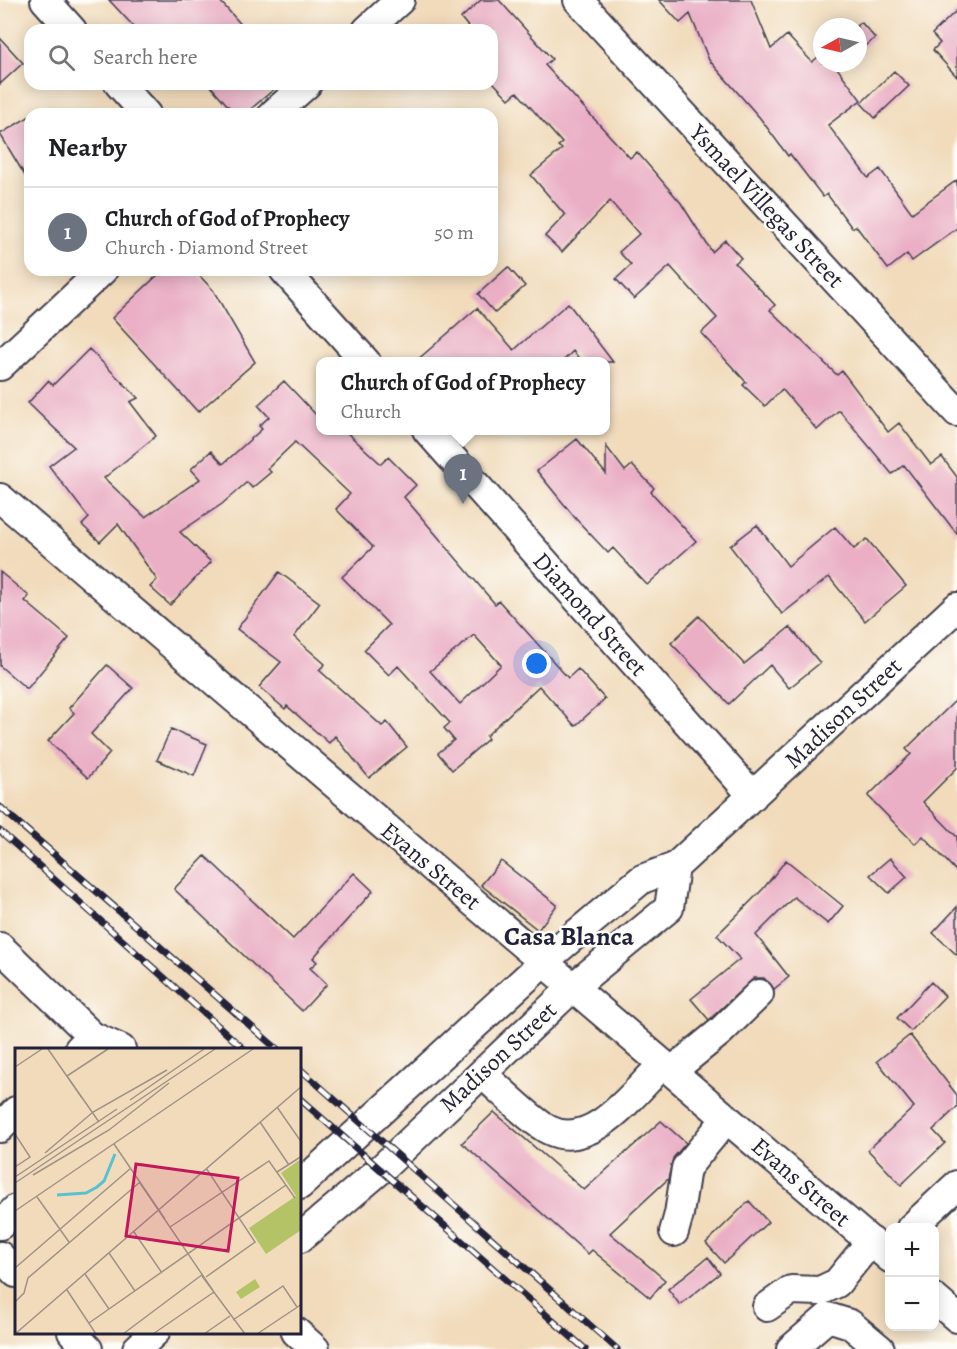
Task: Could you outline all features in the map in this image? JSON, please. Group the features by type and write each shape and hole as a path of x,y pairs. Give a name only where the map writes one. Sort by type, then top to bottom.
{"street":[{"path":"45,0 67,24"},
{"path":"374,24 400,0"},
{"name":"Ysmael Villegas Street","path":"578,0 957,412"},
{"path":"124,90 141,108"},
{"path":"280,108 300,90"},
{"path":"0,366 98,276"},
{"path":"289,276 362,357"},
{"name":"Diamond Street","path":"431,435 753,796"},
{"name":"Evans Street","path":"0,498 883,1250"},
{"name":"Madison Street","path":"302,1183 544,962 642,879 675,867 957,607"},
{"name":"Madison Street","path":"302,1236 380,1170 573,987 669,908 675,867"},
{"path":"0,946 85,1043 115,1048"},
{"path":"482,1074 548,1130 568,1136 596,1129 668,1067 721,1031 759,994"},
{"path":"0,1128 15,1113"},
{"path":"674,1232 686,1168 727,1118"},
{"path":"915,1223 957,1185"},
{"path":"767,1307 791,1290 820,1291 837,1283 883,1250"},
{"path":"791,1349 828,1317 883,1250"},
{"path":"0,1256 15,1272"},
{"path":"939,1302 957,1318"},
{"path":"828,1317 850,1324 880,1349"},
{"path":"74,1334 88,1349"},
{"path":"137,1349 153,1334"},
{"path":"298,1334 315,1349"}],"building":[{"path":"109,0 219,0 241,24 131,24"},
{"path":"481,0 499,0 552,59 545,65 630,158 637,152 681,203 712,252 725,240 741,258 735,263 775,305 770,310 837,375 842,371 888,432 899,423 931,465 942,457 957,477 957,534 904,465 892,474 839,410 817,430 782,389 765,406 743,385 746,382 701,333 717,318 670,266 634,299 616,279 631,265 619,252 639,234 610,201 562,252 545,236 565,215 531,175 562,149 558,146 562,143 517,92 509,99 498,87 498,24 466,24 461,18"},
{"path":"659,0 751,0 771,49 787,35 813,61 813,72 840,72 861,100 828,125 868,178 880,169 912,213 957,180 957,228 912,261 907,254 888,269 856,226 852,228 827,194 823,197 790,154 788,156 760,118 709,60 690,14 680,23"},
{"path":"957,10 957,77 933,50 940,43 932,34"},
{"path":"867,29 875,38 867,44"},
{"path":"0,38 23,63 0,84"},
{"path":"894,71 909,86 875,118 861,103"},
{"path":"214,90 273,90 252,108 230,108"},
{"path":"24,120 24,174 0,134"},
{"path":"508,267 525,286 495,313 478,294"},
{"path":"157,276 200,276 213,290 255,362 198,412 112,318"},
{"path":"568,303 609,357 578,357 573,351 567,357 421,357 477,308 514,350"},
{"path":"89,349 138,398 130,402 156,436 104,478 145,517 200,479 191,469 211,451 223,464 262,429 259,426 269,417 258,405 284,381 316,415 316,435 349,435 381,464 388,457 416,485 404,497 495,604 499,601 568,678 578,669 605,699 575,726 539,686 486,736 488,739 452,770 438,753 454,740 444,728 450,723 398,666 389,675 364,650 389,625 342,577 373,547 336,509 350,494 295,442 267,469 271,472 252,488 247,482 222,504 180,532 211,562 170,605 150,587 157,580 118,524 100,542 82,525 89,518 49,466 74,447 28,403 48,381 53,385","holes":["474,635 501,665 460,704 430,671"]},
{"path":"577,439 606,474 606,446 625,471 632,465 654,488 651,492 696,541 647,585 613,548 608,553 576,519 537,471"},
{"path":"757,525 788,566 835,527 854,549 867,539 906,586 865,621 829,577 782,614 730,546"},
{"path":"0,572 29,596 25,601 69,638 27,689 0,666"},
{"path":"279,572 320,603 294,637 325,664 319,670 382,726 387,722 407,747 369,778 335,736 329,743 287,706 285,709 259,687 281,662 237,629"},
{"path":"699,616 744,664 790,627 820,663 789,688 770,665 729,704 671,643"},
{"path":"107,665 133,688 91,734 110,753 88,778 48,741 74,713 69,708"},
{"path":"957,699 957,768 923,802 957,837 957,872 923,836 915,844 868,796 911,754 906,749"},
{"path":"171,729 207,744 194,776 157,760"},
{"path":"205,856 293,939 354,873 373,891 313,958 317,962 310,968 327,984 302,1011 174,889"},
{"path":"890,858 907,877 889,893 870,875"},
{"path":"786,860 843,906 828,924 794,897 756,935 789,977 774,989 764,978 754,978 709,1020 691,999 740,959 717,935 763,889"},
{"path":"501,861 557,905 538,930 481,885"},
{"path":"957,907 957,955 933,933"},
{"path":"931,982 945,996 911,1031 897,1018"},
{"path":"910,1035 957,1095 957,1107 933,1130 945,1143 901,1185 868,1150 914,1107 877,1061"},
{"path":"494,1112 584,1190 661,1121 686,1143 673,1158 668,1179 610,1233 665,1280 650,1298 592,1250 588,1254 462,1143"},
{"path":"749,1201 768,1222 724,1263 706,1243"},
{"path":"708,1257 720,1273 680,1305 668,1289"}],"railway":[{"path":"0,807 276,1048"},
{"path":"0,831 243,1048"},
{"path":"302,1071 617,1349"},
{"path":"302,1101 585,1349"}],"place":[{"name":"Church of God of Prophecy","path":"463,504"}],"district":[{"name":"Casa Blanca","path":"569,936"}]}
